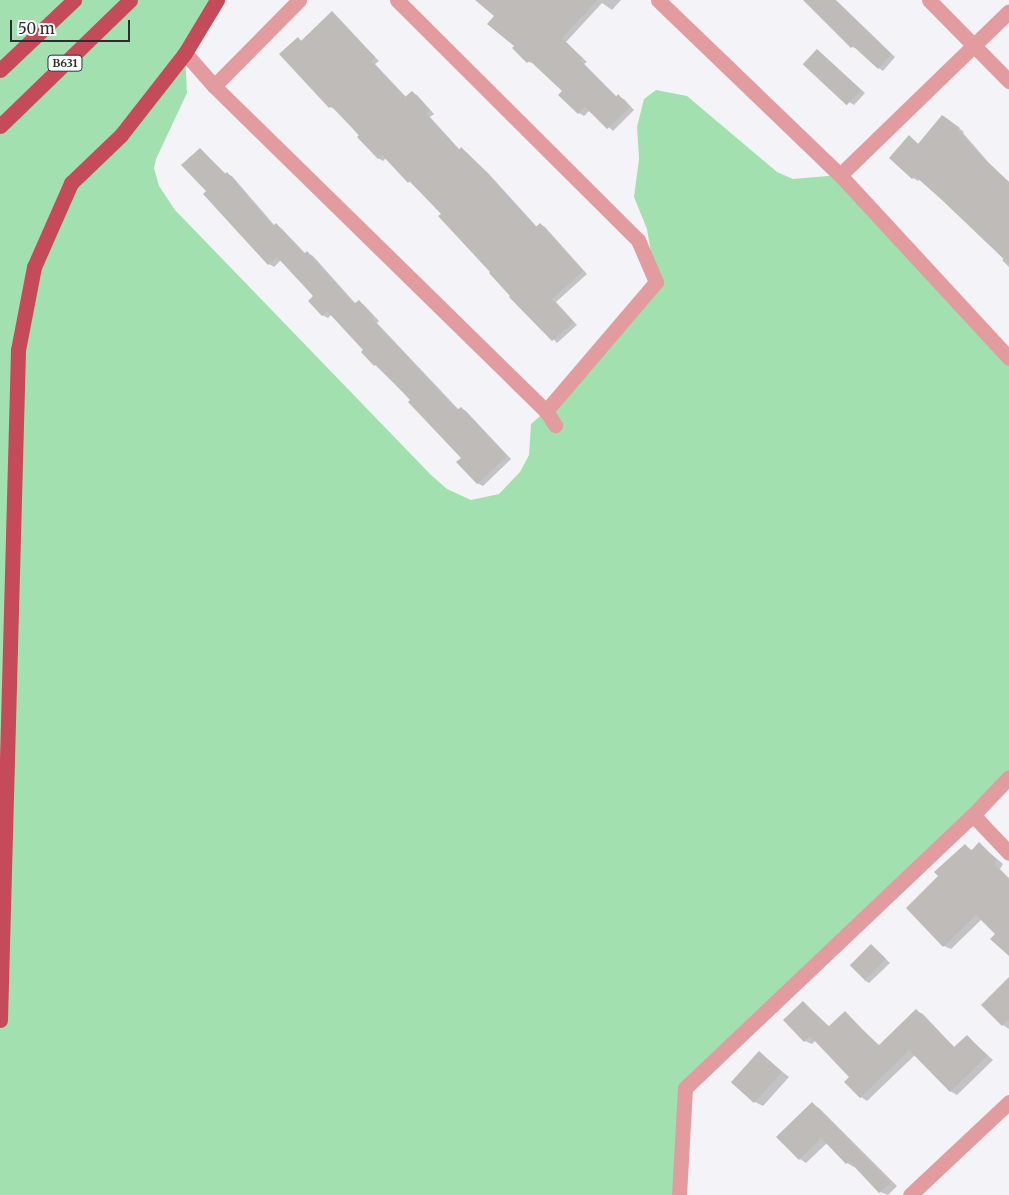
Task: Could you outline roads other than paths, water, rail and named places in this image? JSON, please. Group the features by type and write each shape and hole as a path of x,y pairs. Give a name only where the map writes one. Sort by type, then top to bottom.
{"main road":[{"path":"0,70 74,0"},
{"name":"B631","path":"0,126 130,0"},
{"path":"0,1020 18,350 34,267 71,183 121,135 185,53 218,0"}],"street":[{"path":"214,86 298,0"},
{"path":"397,0 638,240 656,282 546,411"},
{"path":"658,0 840,175 1009,358"},
{"path":"929,0 976,45 1009,81"},
{"path":"840,175 1009,11"},
{"path":"185,53 214,86 546,411 555,425"},
{"path":"679,1195 685,1088 973,815 1009,777"},
{"path":"973,815 1009,854"},
{"path":"910,1195 1009,1102"}]}
